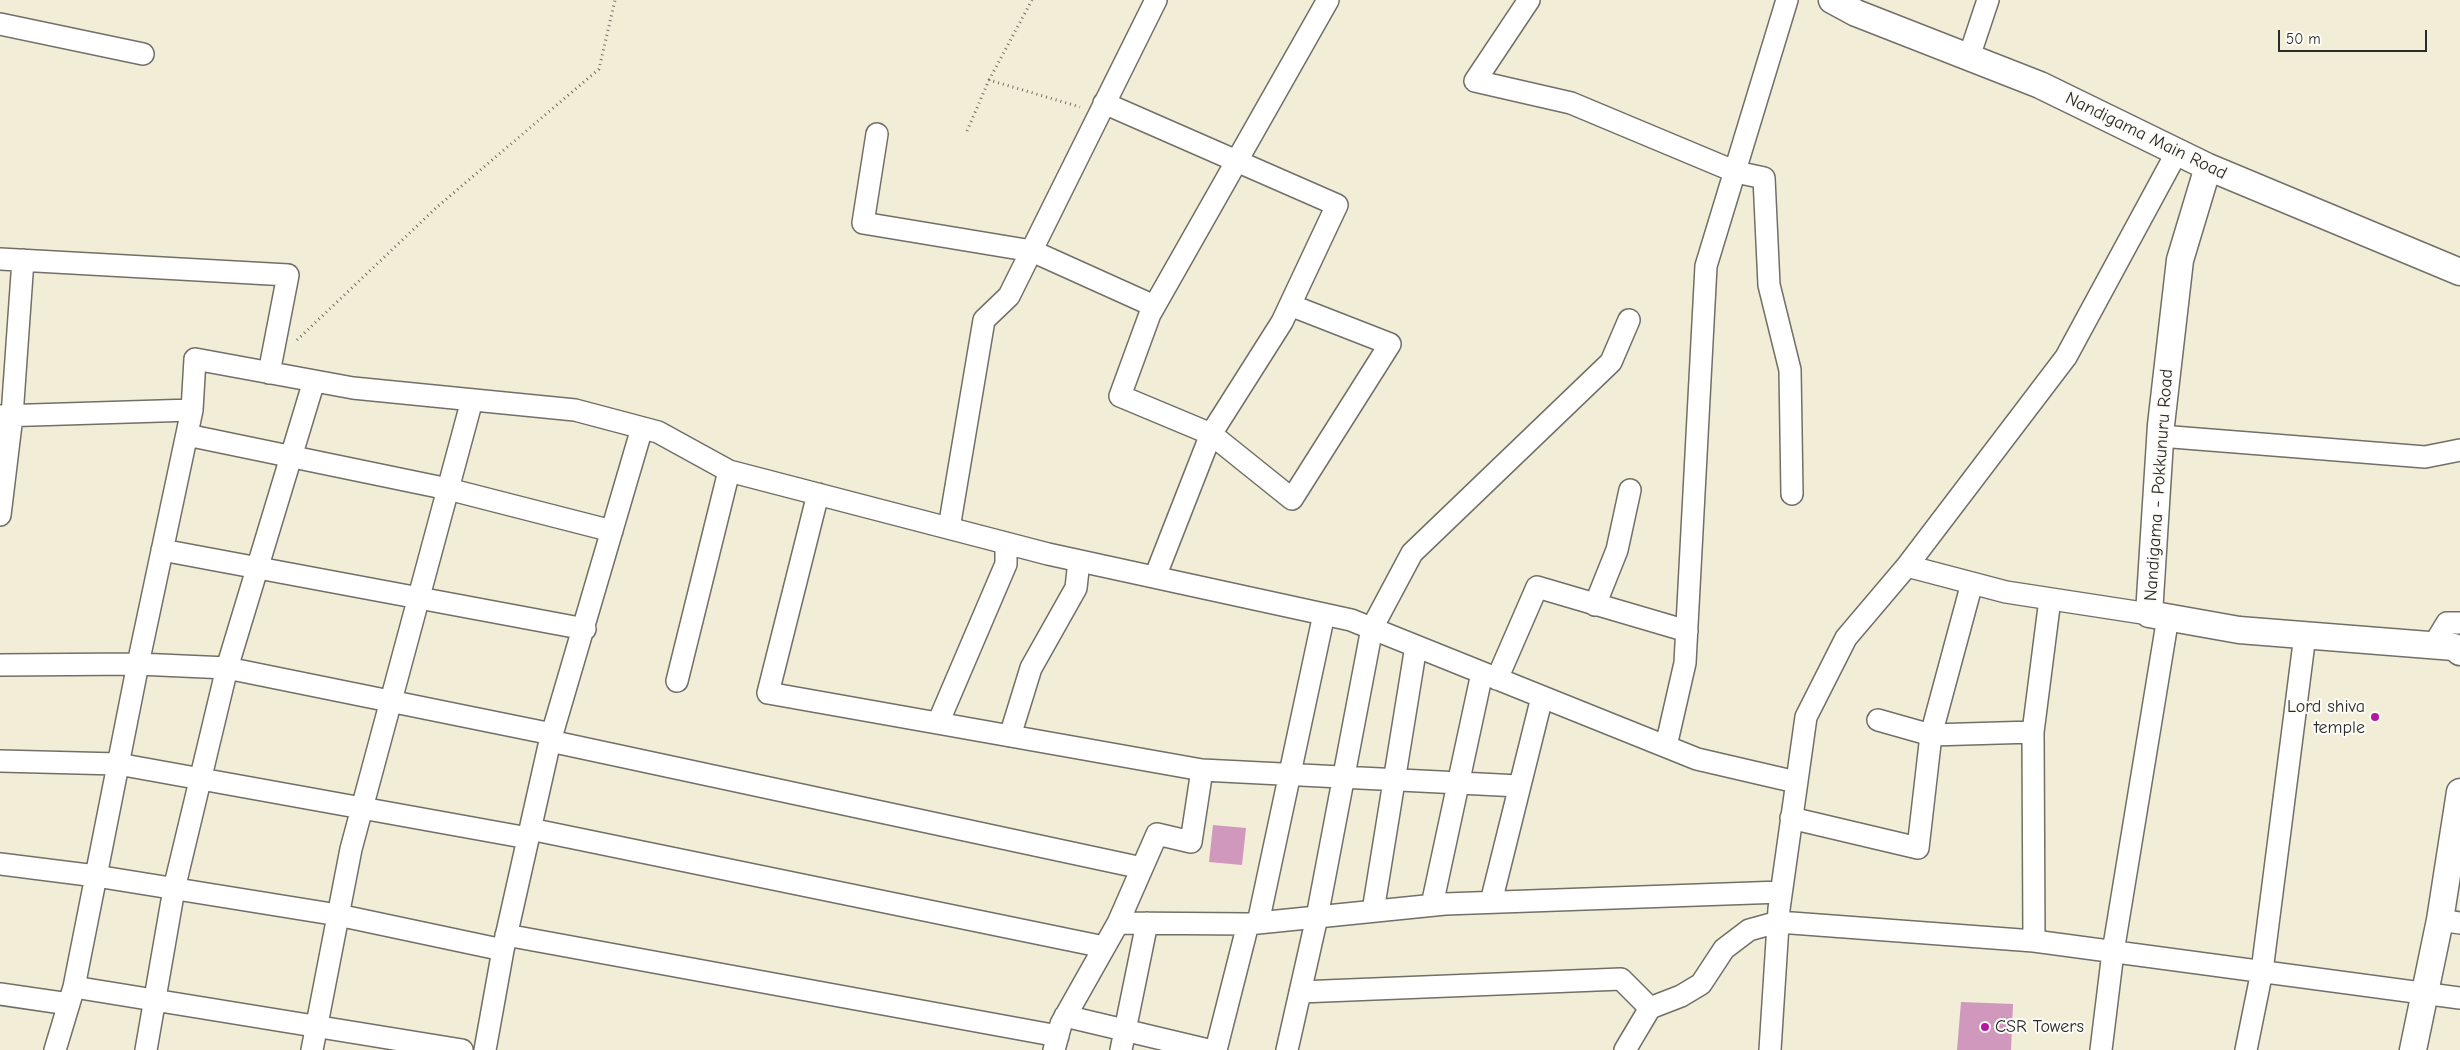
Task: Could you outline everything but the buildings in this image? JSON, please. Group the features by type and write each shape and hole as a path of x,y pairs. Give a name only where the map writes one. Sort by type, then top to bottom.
{"street":[{"path":"950,528 984,320 1009,296 1156,0"},
{"path":"1290,305 1390,344 1292,499 1211,434 1120,396 1154,306 1235,160 1328,0"},
{"path":"1529,0 1475,81 1572,103 1736,172 1764,178 1769,285 1790,370 1792,494"},
{"path":"1666,746 1685,663 1706,266 1787,0"},
{"name":"Nandigama Main Road","path":"1832,0 1856,13 2040,85 2208,167 2460,272"},
{"path":"1969,57 1988,0"},
{"path":"0,24 143,54"},
{"path":"1102,108 1235,160 1337,205 1282,322 1211,434 1155,577"},
{"path":"877,134 864,223 1032,251 1154,306"},
{"path":"1770,1050 1781,892 1806,717 1846,638 1907,566 2066,357 2177,152"},
{"name":"Nandigama - Pokkunuru Road","path":"2208,167 2180,260 2160,436 2159,615 2240,630 2454,647 2460,652"},
{"path":"0,258 288,275 269,373"},
{"path":"0,515 6,416 23,260"},
{"path":"1286,1050 1317,917 1372,628 1412,553 1611,362 1629,320"},
{"path":"55,1050 72,995 138,664 187,435 192,410 195,359 352,388 575,410 658,432 729,471 1079,561 1351,620 1697,759 1796,782"},
{"path":"146,1050 174,889 226,668 314,381"},
{"path":"312,1050 338,915 362,808 472,400"},
{"path":"6,416 192,410"},
{"path":"485,1050 504,943 551,737 642,428"},
{"path":"187,435 448,489 612,531"},
{"path":"2160,436 2425,457 2460,450"},
{"path":"678,682 729,471"},
{"path":"1595,605 1616,550 1630,490"},
{"path":"818,494 768,693 1202,770 1519,786"},
{"path":"938,723 1006,564 1006,543"},
{"path":"162,550 584,629"},
{"path":"1010,736 1031,668 1076,588 1079,561"},
{"path":"1907,566 2006,592 2159,615 2101,1050"},
{"path":"1791,818 1918,848 1931,736 1972,583"},
{"path":"1432,906 1458,783 1489,676 1537,587 1687,631"},
{"path":"2034,941 2034,732 2050,599"},
{"path":"1216,1050 1253,923 1290,774 1324,614"},
{"path":"2433,646 2447,624 2460,623"},
{"path":"2246,1050 2262,971 2304,635"},
{"path":"1373,911 1416,646"},
{"path":"0,665 138,664 226,668 391,701 1142,868"},
{"path":"1491,902 1542,697"},
{"path":"1878,720 1931,736 2034,732"},
{"path":"0,761 118,764 362,808 529,834 1104,947"},
{"path":"1059,1034 1118,923 1157,834 1191,842 1202,770"},
{"path":"2413,1050 2425,994 2450,922 2460,792"},
{"path":"0,864 96,876 1059,1034 1208,1050"},
{"path":"1118,923 1253,923 1491,902 1781,892"},
{"path":"1625,1050 1650,1008 1681,996 1701,984 1724,949 1749,930 1778,922 2034,941 2460,998"},
{"path":"1124,1041 1147,923"},
{"path":"1300,992 1621,979 1650,1008"},
{"path":"0,994 72,995 155,1000 462,1050"}],"path":[{"path":"293,343 437,208 599,69 615,0"},
{"path":"967,131 990,80 1032,0"},
{"path":"990,80 1102,108"}],"place":[{"name":"Lord shiva temple","path":"2375,717"},
{"name":"CSR Towers","path":"1985,1027"}]}
